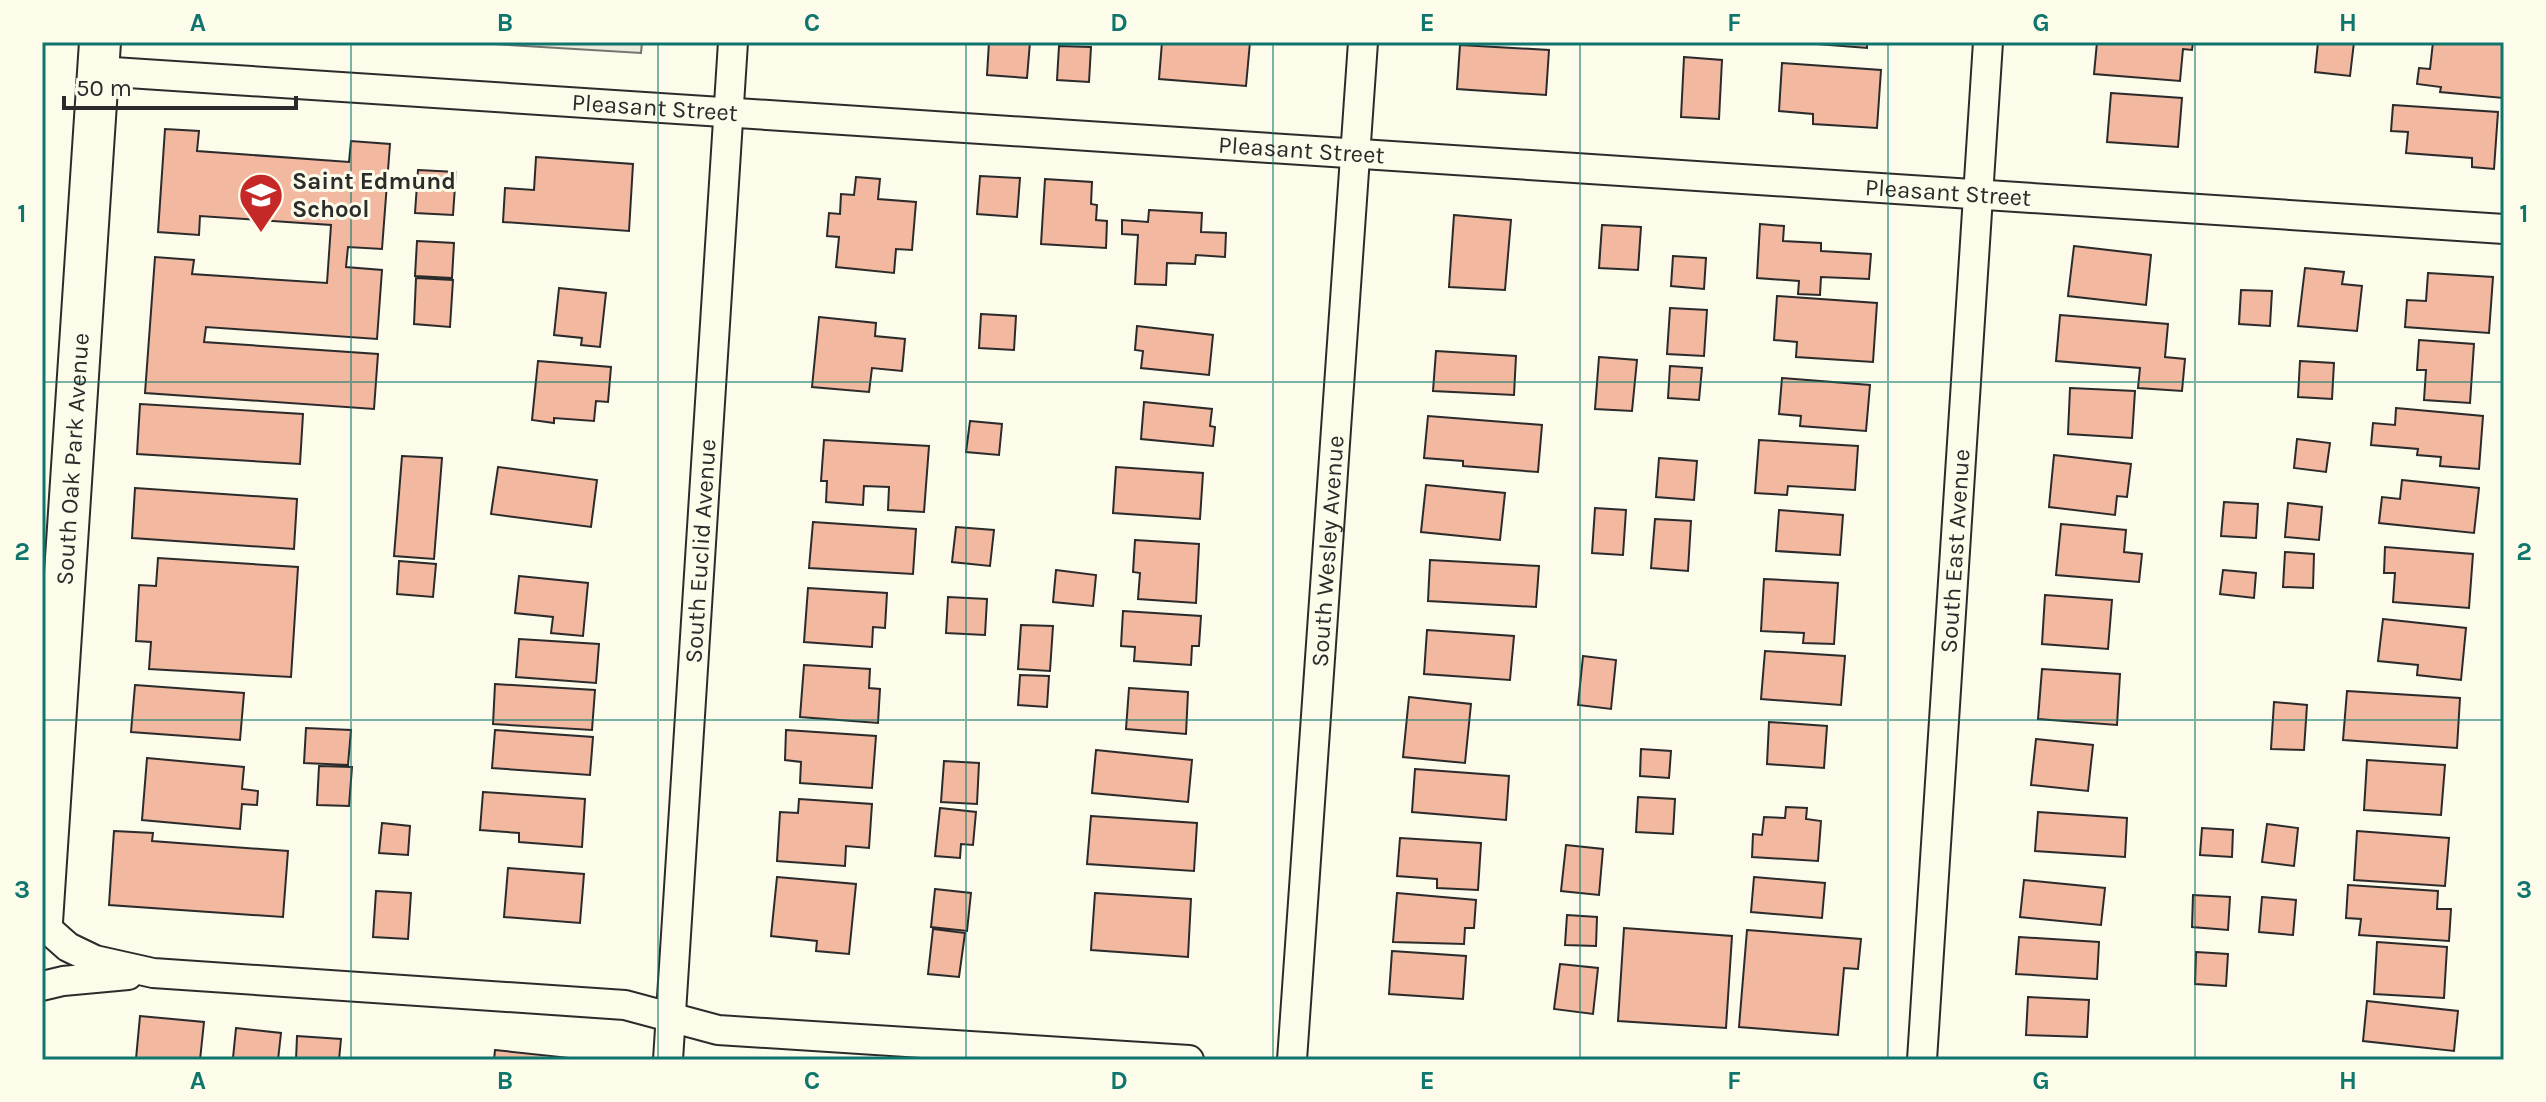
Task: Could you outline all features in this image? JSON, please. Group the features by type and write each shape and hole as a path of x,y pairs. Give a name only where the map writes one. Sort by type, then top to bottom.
{"street":[{"name":"South Euclid Avenue","path":"668,1060 733,42"},
{"name":"South Wesley Avenue","path":"1292,1060 1363,42"},
{"name":"South East Avenue","path":"1922,1060 1988,42"},
{"name":"Pleasant Street","path":"99,56 728,113 2504,229"},
{"name":"South Oak Park Avenue","path":"42,923 99,56"},
{"path":"42,923 68,947 95,960 153,973 618,1004 718,1030 1189,1060"},
{"path":"42,986 63,981 153,973"}],"shaded area":[{"path":"460,42 642,42 641,53"}],"building":[{"path":"989,42 1030,42 1027,78 987,75"},
{"path":"1162,42 1250,42 1246,86 1159,79"},
{"path":"1791,42 1867,42 1867,48"},
{"path":"2097,42 2193,42 2192,50 2183,49 2180,81 2094,74"},
{"path":"2318,42 2354,42 2350,76 2315,72"},
{"path":"2433,42 2504,42 2503,98 2440,92 2441,87 2417,84 2419,68 2430,69"},
{"path":"1460,45 1549,50 1546,95 1457,89"},
{"path":"1059,46 1091,47 1089,82 1057,80"},
{"path":"1684,57 1722,60 1719,119 1681,117"},
{"path":"1782,63 1881,70 1877,128 1813,124 1813,114 1779,111"},
{"path":"2111,93 2182,98 2178,147 2107,142"},
{"path":"2393,105 2498,112 2494,169 2472,167 2472,158 2406,153 2408,132 2391,131"},
{"path":"165,129 199,131 197,151 349,162 351,141 390,144 382,249 348,247 346,267 382,270 377,339 206,327 204,342 378,354 374,409 145,393 155,257 194,260 192,274 327,283 331,225 200,216 199,235 158,232"},
{"path":"536,157 633,164 629,231 503,222 505,188 534,190"},
{"path":"418,170 456,172 453,215 415,213"},
{"path":"980,176 1020,178 1017,217 977,214"},
{"path":"856,177 880,179 878,199 916,202 912,250 896,249 894,273 836,267 839,237 827,236 829,213 840,214 841,194 854,195"},
{"path":"1045,179 1092,182 1091,204 1097,205 1096,220 1107,221 1106,248 1041,244"},
{"path":"1149,210 1202,213 1201,232 1226,233 1225,257 1196,255 1195,264 1167,263 1166,285 1135,284 1138,235 1122,234 1122,220 1148,222"},
{"path":"1454,215 1511,220 1505,290 1449,287"},
{"path":"1760,224 1784,226 1783,241 1821,243 1821,251 1871,254 1869,279 1821,277 1820,295 1798,294 1799,281 1757,278"},
{"path":"1602,225 1641,227 1638,270 1599,268"},
{"path":"417,241 454,243 452,278 415,276"},
{"path":"2074,246 2151,255 2146,305 2068,296"},
{"path":"1673,256 1706,258 1704,289 1671,286"},
{"path":"2305,268 2344,272 2342,284 2362,286 2357,331 2298,326"},
{"path":"2428,273 2493,277 2489,333 2405,327 2407,300 2426,301"},
{"path":"416,278 453,280 450,327 414,324"},
{"path":"559,288 606,293 600,347 581,345 582,338 554,335"},
{"path":"2241,290 2272,291 2270,326 2239,324"},
{"path":"1777,296 1877,303 1873,362 1796,357 1797,342 1774,340"},
{"path":"1670,308 1707,310 1704,356 1667,354"},
{"path":"981,314 1016,316 1014,350 979,348"},
{"path":"2060,315 2168,324 2165,357 2185,359 2182,391 2138,388 2140,368 2056,361"},
{"path":"819,317 876,323 875,336 905,339 902,371 872,368 869,392 812,387"},
{"path":"1137,326 1213,335 1209,375 1141,368 1143,351 1135,350"},
{"path":"2419,340 2474,344 2470,403 2424,400 2426,370 2417,370"},
{"path":"1436,351 1516,356 1514,395 1433,391"},
{"path":"1599,357 1637,360 1632,411 1595,409"},
{"path":"538,361 611,367 608,402 596,401 594,421 554,418 554,423 532,420"},
{"path":"2300,361 2334,363 2332,399 2298,397"},
{"path":"1670,366 1702,368 1699,400 1668,398"},
{"path":"1782,378 1870,385 1866,431 1800,426 1801,416 1779,414"},
{"path":"2070,388 2135,391 2132,438 2068,434"},
{"path":"1144,402 1212,409 1210,426 1215,427 1213,446 1141,439"},
{"path":"140,404 303,414 300,464 137,454"},
{"path":"2396,408 2483,416 2479,469 2440,466 2441,457 2417,455 2418,449 2371,445 2373,423 2395,425"},
{"path":"1428,416 1542,425 1538,472 1463,466 1463,461 1424,458"},
{"path":"970,421 1002,424 999,455 966,452"},
{"path":"2297,439 2330,443 2326,472 2294,468"},
{"path":"824,440 929,446 924,512 888,510 889,487 864,486 863,505 826,502 827,481 821,481"},
{"path":"1759,440 1858,446 1855,490 1788,486 1787,495 1755,493"},
{"path":"2054,455 2131,464 2127,497 2117,496 2115,515 2049,507"},
{"path":"402,456 442,458 434,559 394,556"},
{"path":"1659,458 1697,461 1694,500 1656,497"},
{"path":"498,467 597,480 591,527 491,514"},
{"path":"1116,467 1203,473 1200,519 1113,513"},
{"path":"2402,480 2479,488 2474,533 2379,523 2382,497 2400,499"},
{"path":"1426,485 1505,493 1500,540 1421,532"},
{"path":"135,488 297,499 294,549 132,538"},
{"path":"2224,502 2258,504 2256,538 2221,536"},
{"path":"2288,503 2322,507 2319,540 2285,537"},
{"path":"1595,508 1626,510 1623,555 1592,553"},
{"path":"1779,510 1843,515 1840,555 1776,551"},
{"path":"1655,519 1691,521 1688,571 1651,568"},
{"path":"813,522 916,529 913,574 809,568"},
{"path":"2061,524 2126,530 2124,552 2142,554 2139,582 2056,575"},
{"path":"956,527 994,530 990,566 952,562"},
{"path":"1135,540 1199,544 1196,603 1138,599 1140,573 1133,572"},
{"path":"2385,547 2473,554 2469,608 2393,602 2395,573 2384,573"},
{"path":"2285,552 2314,554 2313,588 2283,587"},
{"path":"158,558 298,567 291,677 149,669 151,642 136,641 139,585 156,586"},
{"path":"1430,560 1539,566 1536,607 1428,601"},
{"path":"399,561 436,564 433,597 397,594"},
{"path":"1056,570 1096,575 1093,606 1053,602"},
{"path":"2223,570 2256,573 2254,598 2220,594"},
{"path":"519,576 588,583 583,636 551,633 553,617 515,613"},
{"path":"1764,579 1838,583 1834,644 1803,643 1804,633 1761,631"},
{"path":"808,588 887,593 885,628 873,627 872,647 804,642"},
{"path":"2045,595 2112,600 2108,649 2042,644"},
{"path":"948,597 987,599 985,635 946,633"},
{"path":"1123,611 1201,616 1199,646 1192,646 1191,665 1134,661 1135,647 1121,646"},
{"path":"2383,619 2466,628 2461,680 2417,675 2418,665 2378,661"},
{"path":"1021,625 1053,626 1050,671 1018,669"},
{"path":"1427,630 1514,636 1510,680 1424,674"},
{"path":"519,639 599,644 596,683 516,677"},
{"path":"1765,651 1845,656 1841,705 1761,699"},
{"path":"1583,656 1616,660 1611,709 1578,705"},
{"path":"804,665 870,669 869,688 880,689 878,723 800,717"},
{"path":"2042,669 2120,674 2117,725 2038,719"},
{"path":"1020,675 1049,676 1047,707 1018,705"},
{"path":"495,684 595,690 592,730 493,724"},
{"path":"135,685 244,693 240,740 131,732"},
{"path":"1129,688 1188,692 1186,734 1126,729"},
{"path":"2347,691 2460,698 2457,748 2343,740"},
{"path":"1409,697 1471,704 1465,763 1403,757"},
{"path":"2274,702 2307,705 2304,750 2271,749"},
{"path":"1769,722 1827,726 1824,768 1767,764"},
{"path":"306,728 351,730 348,765 304,763"},
{"path":"495,730 593,737 590,775 492,768"},
{"path":"786,730 876,736 872,788 800,783 801,762 785,760"},
{"path":"2036,739 2093,745 2088,791 2031,785"},
{"path":"1641,749 1671,751 1669,778 1640,776"},
{"path":"1096,750 1192,760 1188,802 1092,793"},
{"path":"147,758 244,767 242,789 258,791 257,805 242,804 240,829 142,820"},
{"path":"2367,760 2445,765 2441,815 2364,810"},
{"path":"944,761 979,763 977,804 941,802"},
{"path":"319,766 352,767 349,806 317,805"},
{"path":"1415,769 1509,776 1506,820 1412,812"},
{"path":"483,792 585,799 582,847 519,842 519,833 480,830"},
{"path":"1638,797 1675,799 1673,834 1636,832"},
{"path":"799,799 872,804 869,848 846,846 845,866 777,861 780,812 798,813"},
{"path":"1786,807 1807,808 1806,819 1821,821 1818,861 1752,857 1753,834 1762,835 1764,817 1785,818"},
{"path":"940,808 976,812 973,845 961,844 960,858 935,856"},
{"path":"2038,812 2127,818 2125,857 2035,851"},
{"path":"1091,816 1197,823 1194,871 1087,864"},
{"path":"382,823 410,826 408,855 379,853"},
{"path":"2267,824 2298,828 2294,866 2262,862"},
{"path":"2202,828 2233,830 2232,857 2200,855"},
{"path":"114,831 153,833 152,841 288,851 283,917 109,905"},
{"path":"2357,831 2449,838 2445,886 2354,880"},
{"path":"1400,838 1481,843 1478,890 1437,888 1437,879 1397,876"},
{"path":"1566,845 1603,849 1599,895 1561,891"},
{"path":"508,868 584,874 580,923 504,917"},
{"path":"777,877 856,884 849,954 816,951 817,941 771,936"},
{"path":"1754,877 1825,883 1822,918 1751,912"},
{"path":"2024,880 2105,888 2101,925 2020,917"},
{"path":"2348,885 2438,891 2437,909 2451,909 2449,941 2359,935 2361,919 2346,918"},
{"path":"935,889 971,893 967,931 931,927"},
{"path":"376,891 411,893 408,939 373,937"},
{"path":"1095,893 1191,899 1188,957 1091,950"},
{"path":"1397,893 1476,900 1474,928 1465,928 1464,944 1393,942"},
{"path":"2193,895 2230,897 2228,930 2192,927"},
{"path":"2262,897 2296,900 2293,935 2259,932"},
{"path":"1567,915 1597,917 1596,946 1565,945"},
{"path":"1624,928 1732,936 1726,1028 1618,1021"},
{"path":"933,929 965,933 959,977 928,974"},
{"path":"1747,930 1861,939 1858,969 1844,968 1838,1035 1739,1027"},
{"path":"2019,937 2099,942 2097,979 2016,974"},
{"path":"2377,942 2447,947 2444,998 2374,994"},
{"path":"1392,951 1466,956 1463,999 1389,994"},
{"path":"2196,952 2228,954 2226,986 2195,984"},
{"path":"1560,964 1598,968 1593,1014 1554,1009"},
{"path":"2028,997 2089,1000 2087,1037 2026,1035"},
{"path":"2367,1001 2458,1011 2454,1051 2363,1041"},
{"path":"140,1016 204,1022 200,1060 136,1059"},
{"path":"236,1028 281,1033 278,1060 233,1058"},
{"path":"297,1036 341,1039 339,1060 296,1060"},
{"path":"495,1050 570,1058 494,1060"}],"place":[{"name":"Saint Edmund School","path":"261,234"}]}
